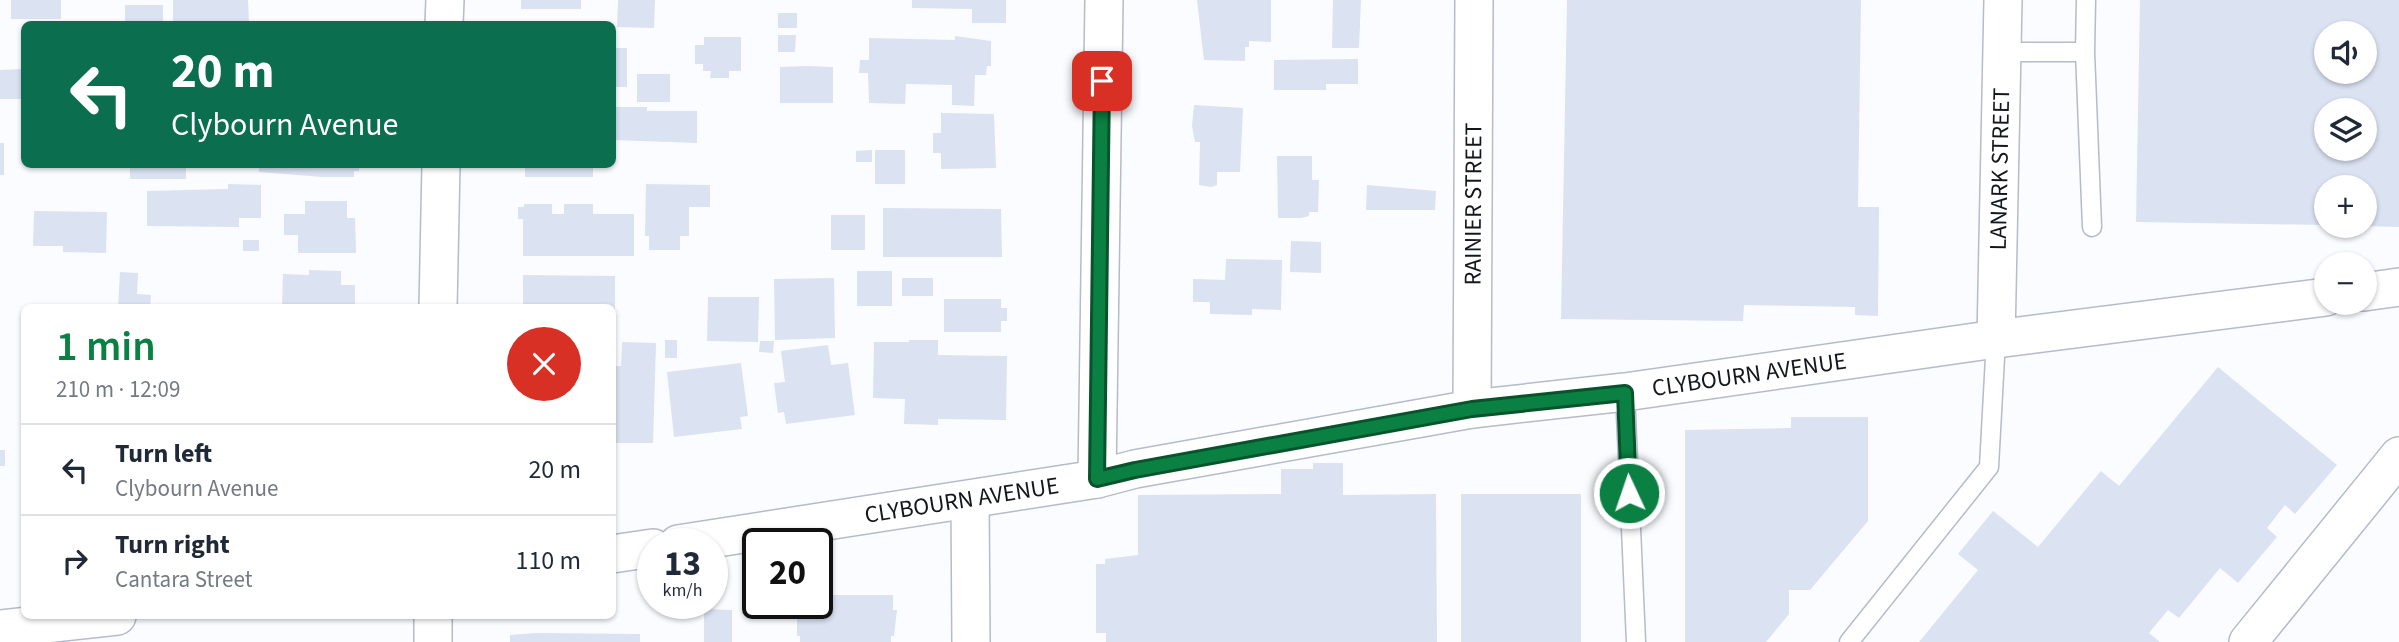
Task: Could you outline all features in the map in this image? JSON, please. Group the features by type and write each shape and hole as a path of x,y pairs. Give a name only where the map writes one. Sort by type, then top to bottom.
{"street":[{"path":"444,21 445,0"},
{"path":"1097,479 1104,0"},
{"name":"RAINIER STREET","path":"1472,409 1474,0"},
{"name":"LANARK STREET","path":"1996,339 2003,0"},
{"path":"438,304 441,168"},
{"path":"2377,291 2399,288"},
{"name":"CLYBOURN AVENUE","path":"728,536 1097,479 1472,409 1625,393 1996,339 2314,299"},
{"path":"2248,642 2399,456"},
{"path":"970,500 971,642"},
{"path":"616,553 637,550"},
{"path":"0,629 90,619"},
{"path":"433,619 433,642"}],"lane":[{"path":"2086,0 2085,52 2092,227"},
{"path":"2002,52 2085,52"},
{"path":"1849,642 1989,467 1996,339"},
{"path":"1625,393 1636,642"}],"building":[{"path":"11,0 61,0 61,19 11,19"},
{"path":"173,0 248,0 249,21 173,21"},
{"path":"521,0 581,0 581,9 521,9"},
{"path":"618,0 655,0 654,28 617,27"},
{"path":"912,0 1006,0 1006,23 972,23 972,9 912,8"},
{"path":"1197,0 1271,0 1271,42 1249,41 1249,47 1245,47 1245,61 1204,60"},
{"path":"1333,0 1361,0 1359,48 1332,48"},
{"path":"1567,0 1861,0 1858,207 1879,207 1878,316 1855,315 1855,307 1744,305 1743,321 1561,319"},
{"path":"2140,0 2399,0 2399,227 2377,226 2377,175 2314,175 2314,225 2136,222"},
{"path":"125,5 163,5 163,21 125,21"},
{"path":"778,13 797,13 797,28 778,28"},
{"path":"778,35 796,35 795,52 778,52"},
{"path":"955,36 991,41 991,66 987,66 986,75 975,75 974,106 952,105 952,85 906,84 905,104 869,103 868,73 859,73 860,60 869,60 869,38 955,40"},
{"path":"704,37 741,37 741,71 729,71 729,78 710,78 711,71 703,71 703,64 695,64 695,45 704,45"},
{"path":"616,48 627,48 627,87 616,87"},
{"path":"1358,59 1358,84 1326,84 1326,90 1274,90 1274,60"},
{"path":"780,67 833,67 833,103 780,103"},
{"path":"21,69 21,99 0,99 0,70"},
{"path":"637,74 670,74 670,102 637,102"},
{"path":"1194,105 1243,108 1240,172 1217,172 1217,185 1211,187 1199,185 1200,142 1195,142 1192,126"},
{"path":"616,107 647,107 647,111 697,111 697,143 616,140"},
{"path":"941,113 994,114 996,168 941,169 941,153 933,153 933,133 941,133"},
{"path":"0,143 4,143 4,175 0,175"},
{"path":"872,150 872,162 856,162 856,151"},
{"path":"875,150 905,150 905,184 875,184"},
{"path":"1277,156 1312,156 1312,180 1319,180 1318,212 1309,212 1309,216 1301,218 1278,218"},
{"path":"130,168 186,168 186,179 130,179"},
{"path":"259,168 359,168 359,171 354,171 354,177 259,172"},
{"path":"525,168 593,168 593,177 525,177"},
{"path":"228,184 261,185 261,218 239,218 239,227 147,226 147,191 228,189"},
{"path":"646,184 710,185 710,207 689,207 689,236 680,236 680,250 649,250 649,236 645,236"},
{"path":"1367,185 1436,191 1435,210 1366,210"},
{"path":"305,201 347,201 347,218 355,218 356,253 298,253 298,235 284,235 284,214 305,214"},
{"path":"524,204 552,204 552,214 564,214 564,204 593,204 593,214 634,214 634,256 523,256 523,219 518,219 518,207 524,207"},
{"path":"883,208 1001,209 1002,257 883,257"},
{"path":"34,211 107,212 106,253 63,252 63,246 33,246"},
{"path":"831,215 865,215 865,250 831,250"},
{"path":"243,240 259,240 259,251 243,251"},
{"path":"1291,241 1321,242 1321,273 1290,272"},
{"path":"1226,259 1282,260 1281,310 1252,309 1252,315 1210,314 1210,302 1193,302 1193,279 1225,280"},
{"path":"309,270 341,271 341,285 355,285 355,304 282,304 283,274 309,275"},
{"path":"857,271 892,271 892,306 857,306"},
{"path":"120,272 138,273 137,294 151,295 150,304 118,304"},
{"path":"523,275 615,276 615,304 523,304"},
{"path":"834,278 835,338 775,340 774,279"},
{"path":"902,278 933,278 933,296 902,296"},
{"path":"708,297 759,297 758,342 707,341"},
{"path":"944,299 1001,299 1001,308 1007,308 1007,321 1001,321 1001,332 944,332"},
{"path":"665,340 677,340 677,358 665,358"},
{"path":"938,340 938,355 1007,356 1006,420 938,419 938,425 904,424 905,399 873,398 874,342"},
{"path":"760,341 774,341 773,353 759,352"},
{"path":"622,342 656,343 653,443 616,443 616,366 621,366"},
{"path":"828,345 831,365 848,363 855,415 786,424 784,412 778,413 774,383 785,382 781,351"},
{"path":"741,363 748,416 740,417 742,429 674,437 667,372"},
{"path":"2218,367 2337,465 2295,514 2285,505 2267,528 2277,537 2238,583 2220,568 2179,618 2168,610 2149,633 2160,642 1919,642 1978,570 1958,554 1993,511 2038,547 2101,471 2119,486"},
{"path":"1791,417 1868,417 1868,521 1810,590 1789,590 1789,614 1766,642 1685,642 1685,430 1791,428"},
{"path":"0,450 5,450 5,466 0,466"},
{"path":"1313,463 1343,463 1343,495 1436,494 1437,642 1106,642 1106,633 1096,633 1096,564 1105,564 1105,559 1138,555 1138,495 1281,494 1281,469 1313,469"},
{"path":"1461,494 1581,494 1581,642 1461,642"},
{"path":"833,595 893,595 893,610 897,610 891,642 800,642 800,636 797,636 797,619 833,619"},
{"path":"728,610 732,610 732,642 704,642 704,619 728,619"},
{"path":"640,634 640,642 510,642 510,635"}],"route":[{"path":"1102,81 1097,479 1472,409 1625,393 1629,493"}]}
